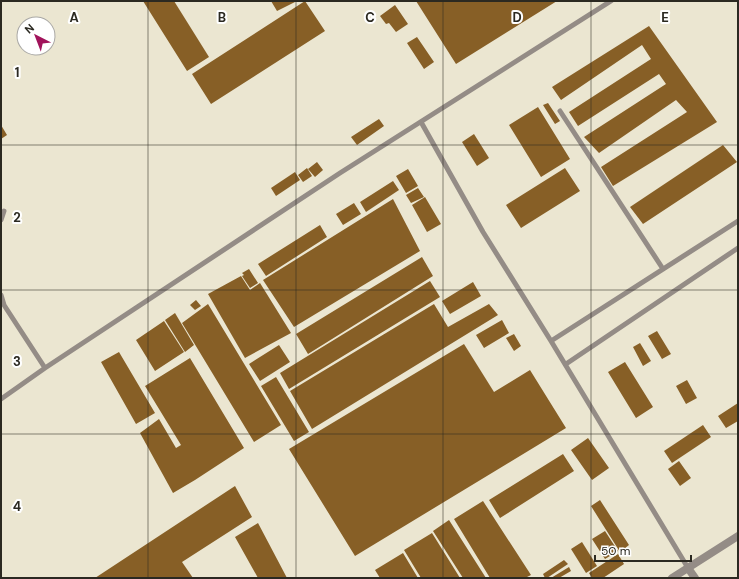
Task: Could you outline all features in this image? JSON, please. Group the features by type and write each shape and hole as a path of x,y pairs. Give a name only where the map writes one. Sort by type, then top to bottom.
{"street":[{"path":"672,578 738,536"},
{"path":"688,568 695,578"}],"lane":[{"path":"1,399 340,173 611,1"},
{"path":"560,111 663,269"},
{"path":"421,122 483,232 566,364 688,568"},
{"path":"1,220 4,211"},
{"path":"551,341 738,221"},
{"path":"566,364 738,248"},
{"path":"1,295 4,305 46,368"}],"building":[{"path":"143,1 174,1 209,57 187,71"},
{"path":"271,1 297,1 277,11"},
{"path":"305,1 325,31 211,104 192,74"},
{"path":"416,1 557,1 456,64"},
{"path":"395,5 408,24 396,32 389,23 386,24 380,16"},
{"path":"649,26 717,122 613,186 601,167 687,112 676,100 599,153 584,137 666,84 659,74 578,126 569,112 651,59 642,45 561,100 552,87"},
{"path":"417,37 434,62 424,69 407,43"},
{"path":"548,103 560,121 555,124 543,105"},
{"path":"538,107 570,159 541,177 509,125"},
{"path":"379,119 384,126 357,145 351,137"},
{"path":"1,125 7,135 1,139"},
{"path":"474,134 489,158 477,166 462,142"},
{"path":"723,145 737,162 643,224 630,207"},
{"path":"317,162 323,170 315,177 308,169"},
{"path":"307,168 312,176 303,182 298,175"},
{"path":"565,168 580,191 521,228 506,205"},
{"path":"408,169 418,186 406,193 396,176"},
{"path":"295,172 300,180 276,196 271,188"},
{"path":"393,181 399,190 366,212 360,202"},
{"path":"418,188 424,197 411,203 406,195"},
{"path":"425,197 441,224 427,232 412,205"},
{"path":"393,199 420,251 294,327 263,280"},
{"path":"354,203 361,214 343,225 336,214"},
{"path":"320,225 327,237 266,276 258,264"},
{"path":"422,257 433,276 308,354 296,334"},
{"path":"249,269 258,283 250,288 242,276 244,275 242,273"},
{"path":"241,276 250,290 260,283 291,333 245,358 208,294"},
{"path":"430,281 440,297 289,389 280,373"},
{"path":"473,282 481,296 450,314 442,301"},
{"path":"196,300 201,306 195,310 190,305"},
{"path":"208,304 281,425 254,442 182,323"},
{"path":"434,304 448,327 489,304 498,315 312,429 290,391"},
{"path":"175,313 194,345 185,352 165,320"},
{"path":"502,320 509,333 484,348 476,335"},
{"path":"164,321 184,352 155,371 136,340"},
{"path":"657,331 671,354 662,359 648,336"},
{"path":"514,334 521,346 514,351 506,338"},
{"path":"640,343 651,361 643,366 633,347"},
{"path":"464,344 494,392 530,370 566,428 355,556 289,449"},
{"path":"279,345 290,362 260,381 249,364"},
{"path":"119,352 155,413 136,424 101,362"},
{"path":"190,358 244,448 173,493 140,433 159,419 176,448 181,445 145,386"},
{"path":"625,362 653,407 636,418 608,372"},
{"path":"276,377 309,432 294,441 261,386"},
{"path":"687,380 697,398 686,404 676,386"},
{"path":"738,403 738,421 726,428 718,416"},
{"path":"703,425 711,437 672,463 664,451"},
{"path":"588,438 609,468 592,480 571,450"},
{"path":"563,454 574,471 500,518 489,500"},
{"path":"679,461 691,478 680,486 668,469"},
{"path":"235,486 252,517 182,562 193,578 95,578"},
{"path":"600,500 629,545 620,552 591,506"},
{"path":"483,501 531,575 525,578 490,578 454,519"},
{"path":"449,520 486,578 463,578 433,531"},
{"path":"258,523 287,578 258,578 235,537"},
{"path":"605,531 618,551 605,559 592,539"},
{"path":"432,533 460,578 421,578 404,550"},
{"path":"582,542 597,566 586,573 571,549"},
{"path":"403,553 418,578 380,578 375,570"},
{"path":"618,554 624,564 603,578 592,578 589,573"},
{"path":"564,560 568,564 545,578 543,574"},
{"path":"569,567 571,571 559,578 551,578"}]}
